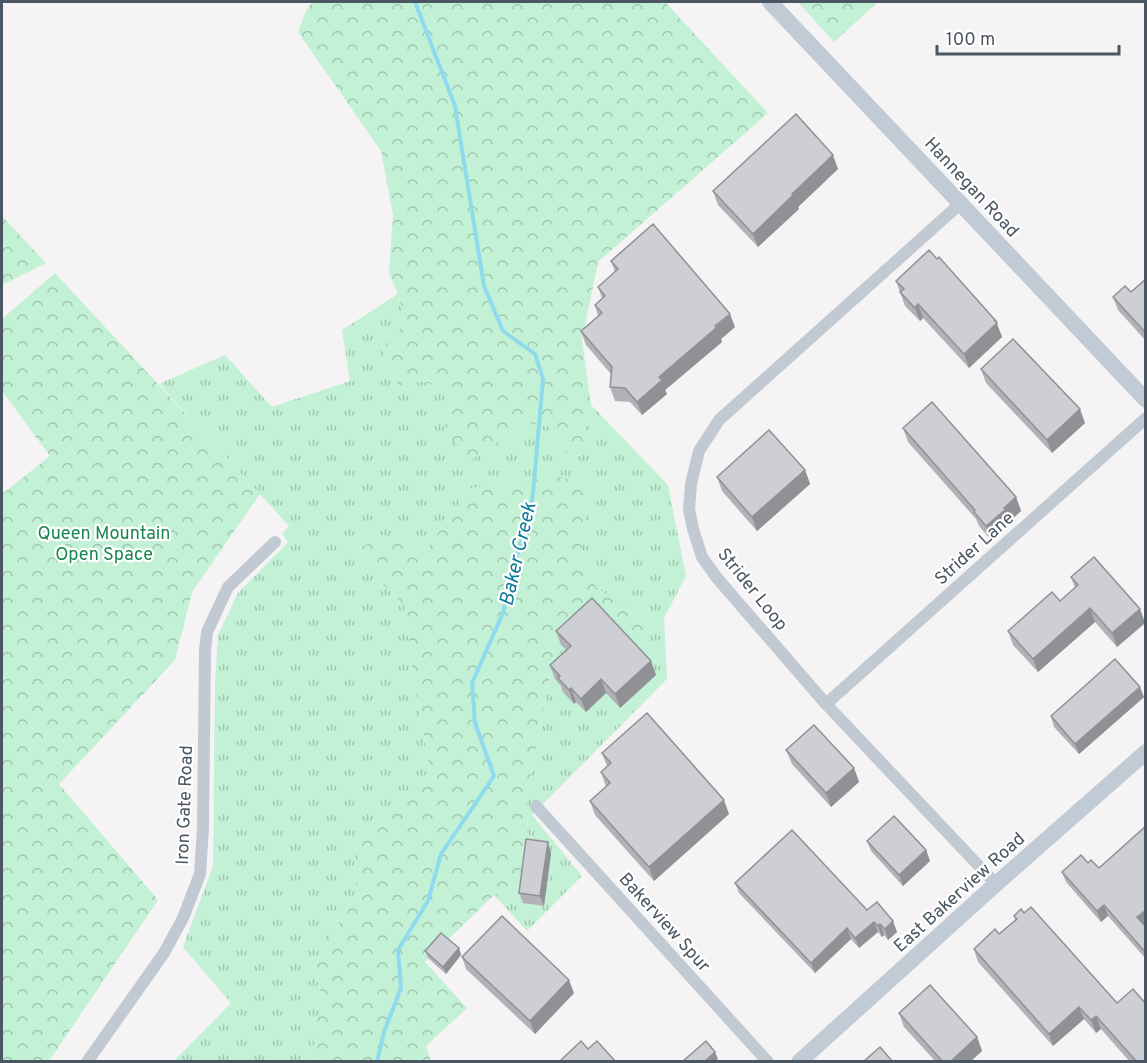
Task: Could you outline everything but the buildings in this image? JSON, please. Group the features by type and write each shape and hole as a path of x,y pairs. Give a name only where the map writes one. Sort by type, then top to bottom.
{"main road":[{"name":"Hannegan Road","path":"770,2 1146,400"},
{"name":"East Bakerview Road","path":"799,1062 1146,752"}],"street":[{"name":"Strider Loop","path":"961,203 719,420 699,451 691,483 689,509 702,557 717,578 826,704 996,884"},
{"name":"Strider Lane","path":"826,704 1146,418"},
{"name":"Iron Gate Road","path":"87,1062 164,953 183,918 200,874 207,632 228,587 275,542"},
{"name":"Bakerview Spur","path":"536,806 768,1062"}],"green space":[{"path":"312,2 665,2 768,113 598,262 582,340 591,405 585,430 585,454 570,457 548,426 528,423 471,460 444,430 451,400 446,389 422,381 399,386 381,348 406,323 389,273 393,215 381,151 298,32"},
{"path":"798,2 878,2 834,42"},
{"path":"2,216 46,263 2,285"},
{"name":"Queen Mountain Open Space","path":"55,273 260,494 192,592 175,660 59,784 158,900 49,1061 2,1061 2,494 50,456 2,391 2,319"},
{"path":"398,294 406,324 381,348 399,386 422,381 446,389 451,400 444,430 528,423 548,426 570,457 585,454 585,430 591,405 668,485 686,576 664,618 667,679 532,815 582,876 527,931 494,895 522,884 533,861 525,807 557,638 578,608 649,625 597,588 581,563 590,485 471,488 425,551 383,535 352,553 405,606 413,677 430,770 354,846 357,892 313,967 324,1003 311,1029 318,1061 174,1061 231,1003 183,947 213,866 215,684 218,635 238,593 288,542 282,534 289,526 159,384 225,355 272,407 350,381 342,330"},
{"path":"559,477 590,484 581,563 597,588 649,625 641,669 579,608 557,638 525,807 533,861 522,884 494,895 425,962 467,1008 426,1046 431,1061 318,1061 311,1029 324,1003 313,967 357,892 354,846 430,770 413,677 405,606 352,553 383,535 425,551 471,488"}],"waterway":[{"name":"Baker Creek","path":"377,1062 384,1032 401,988 398,950 428,901 441,854 494,776 475,723 472,683 503,613 515,561 529,517 543,379 535,354 503,331 484,286 455,106 415,2"}]}
